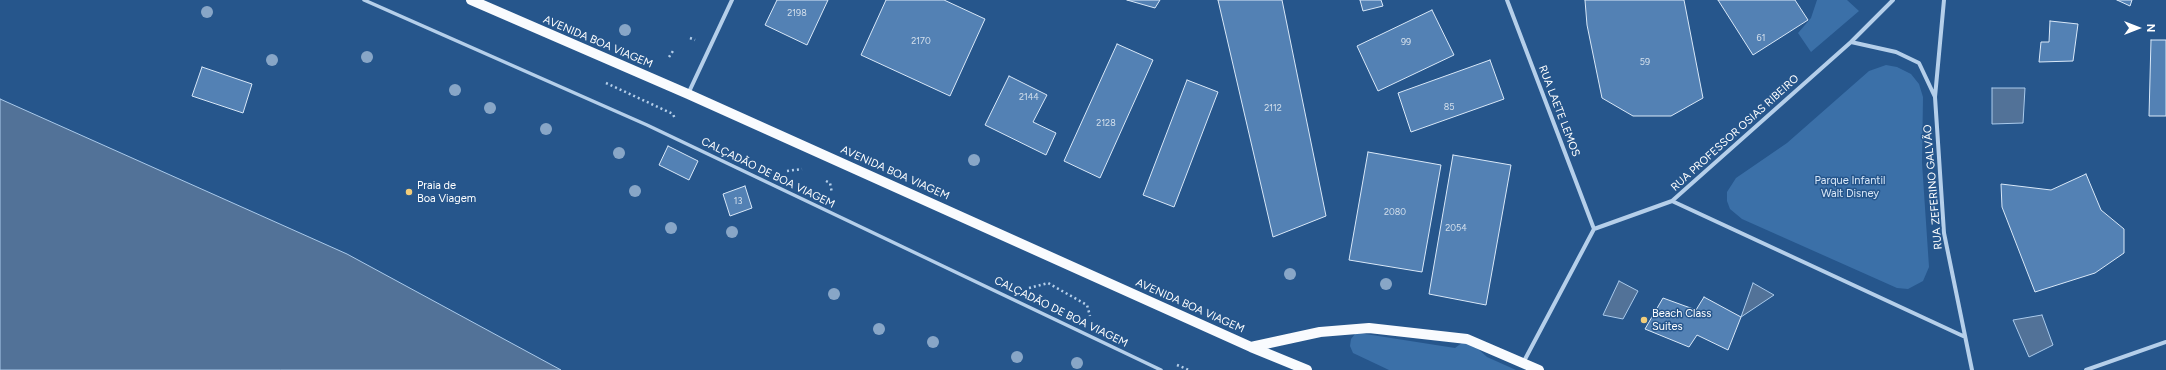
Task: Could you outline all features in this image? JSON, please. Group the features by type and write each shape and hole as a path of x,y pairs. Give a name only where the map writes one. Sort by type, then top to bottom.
{"main road":[{"name":"AVENIDA BOA VIAGEM","path":"471,0 688,94 1251,347 1307,370"},
{"path":"1251,347 1320,332 1369,328 1467,339 1539,370"}],"street":[{"name":"CALÇADÃO DE BOA VIAGEM","path":"364,0 647,125 1161,370"},
{"path":"688,94 732,0"},
{"name":"RUA LAETE LEMOS","path":"1507,0 1594,229"},
{"name":"RUA PROFESSOR OSIAS RIBEIRO","path":"1594,229 1672,201 1851,42 1893,0"},
{"name":"RUA ZEFERINO GALVÃO","path":"1944,0 1935,97 1944,233 1963,336 1972,370"},
{"name":"RUA ZEFERINO GALVÃO","path":"1851,42 1896,52 1919,63 1935,97"},
{"path":"1672,201 1963,336"},
{"path":"1523,363 1594,229"},
{"path":"2086,370 2166,342"}],"path":[{"path":"669,57 673,51"}],"green space":[{"path":"1817,0 1847,0 1859,11 1811,52 1798,33 1811,18"},
{"name":"Parque Infantil Walt Disney","path":"1886,65 1897,67 1911,74 1919,84 1923,97 1922,163 1929,267 1923,281 1908,289 1897,288 1742,219 1730,209 1727,201 1727,192 1736,178 1787,143 1869,71"},
{"path":"1359,333 1455,348 1467,339 1487,357 1516,370 1389,370 1353,353 1350,346 1351,339 1355,334"}],"shaded area":[{"path":"1992,88 2025,88 2023,123 1992,124"},
{"path":"0,99 347,254 561,370 0,370"},
{"path":"1619,281 1638,291 1623,319 1603,315"},
{"path":"1753,283 1774,295 1741,317"},
{"path":"2042,315 2053,345 2029,357 2013,320"}],"building":[{"path":"777,0 828,0 807,45 765,25"},
{"path":"886,0 944,0 985,19 950,96 861,55"},
{"path":"1127,0 1160,0 1155,8"},
{"path":"1218,0 1282,0 1326,216 1273,237"},
{"path":"1360,0 1381,0 1383,6 1363,11"},
{"path":"1585,0 1684,0 1703,98 1671,116 1633,116 1602,98 1587,25"},
{"path":"1718,0 1795,0 1808,20 1753,55"},
{"path":"2117,0 2132,0 2130,6"},
{"path":"1432,10 1454,55 1378,91 1357,46"},
{"path":"2050,21 2078,24 2073,61 2039,62 2041,42 2049,42"},
{"path":"2151,40 2166,40 2166,116 2149,116"},
{"path":"1117,44 1153,60 1100,178 1064,161"},
{"path":"1490,60 1504,99 1411,132 1398,93"},
{"path":"202,67 252,84 243,113 192,96"},
{"path":"1009,76 1047,95 1033,122 1056,133 1046,155 985,125"},
{"path":"1187,80 1218,92 1174,207 1143,195"},
{"path":"668,146 698,161 689,180 659,165"},
{"path":"1368,152 1441,165 1422,272 1349,260"},
{"path":"1453,155 1511,165 1486,305 1429,294"},
{"path":"2086,174 2101,210 2124,229 2124,253 2095,273 2035,292 2002,207 2001,184 2051,190"},
{"path":"745,186 752,208 730,216 723,194"},
{"path":"1704,297 1741,317 1728,350 1697,335 1689,347 1645,329 1663,298 1696,310"}],"place":[{"name":"Praia de Boa Viagem","path":"409,192"},
{"name":"Beach Class Suites","path":"1644,320"}]}
